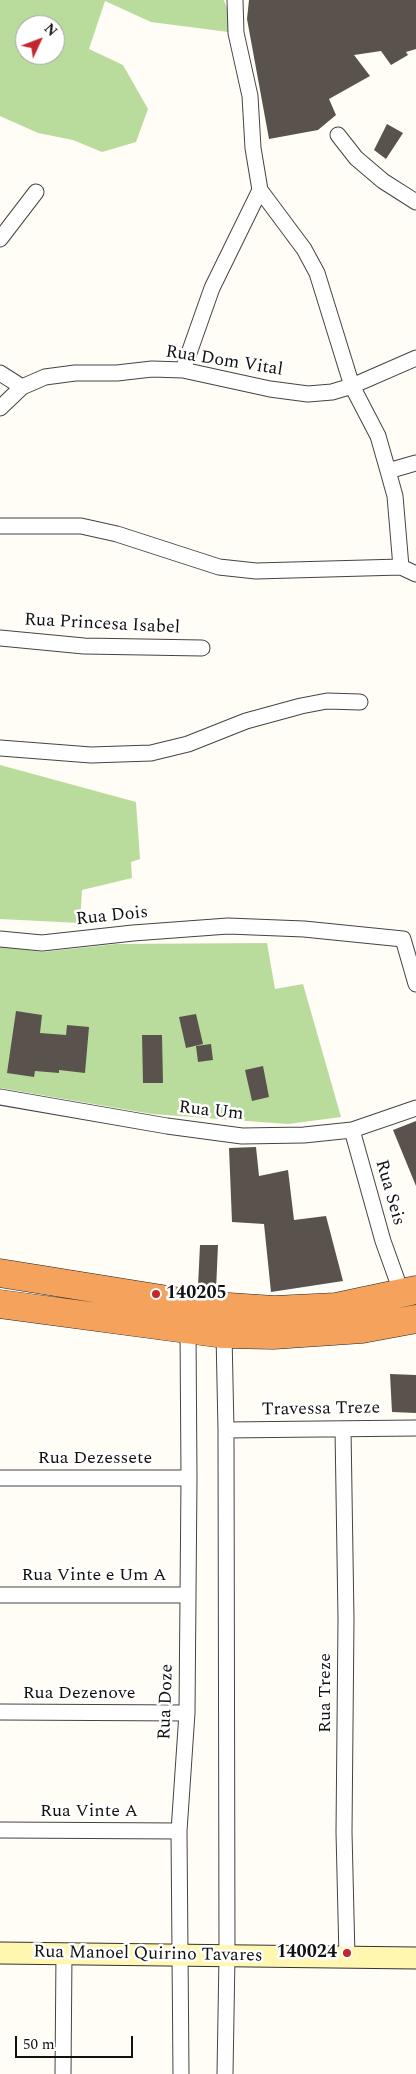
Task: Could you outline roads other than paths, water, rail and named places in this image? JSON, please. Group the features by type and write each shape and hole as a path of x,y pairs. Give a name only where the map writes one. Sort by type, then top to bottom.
{"highway":[{"path":"0,1273 199,1305 274,1310 336,1307 409,1292"},
{"path":"0,1304 224,1334 273,1335 362,1329 416,1319"}],"main road":[{"name":"Rua Manoel Quirino Tavares","path":"0,1953 416,1958"}],"street":[{"path":"235,0 236,33 250,96 253,148 260,190 304,250 317,273 352,386 378,436 395,496 401,567"},
{"path":"338,135 356,158 416,202"},
{"path":"183,370 212,288 260,190"},
{"path":"0,238 36,192"},
{"name":"Rua Dom Vital","path":"0,408 22,387 45,377 75,373 117,373 152,369 183,370 270,389 308,394 332,392 352,386 416,358"},
{"path":"0,373 22,387"},
{"path":"388,471 416,463"},
{"path":"0,526 81,526 117,534 220,567 247,570 401,567 416,574"},
{"name":"Rua Princesa Isabel","path":"0,638 84,646 202,648"},
{"path":"0,748 92,755 151,753 188,744 246,721 302,706 327,701 360,702"},
{"name":"Rua Dois","path":"0,939 42,943 228,926 304,929 410,938"},
{"path":"410,938 416,984"},
{"name":"Rua Um","path":"0,1097 167,1126 242,1136 304,1135 352,1130 416,1108"},
{"name":"Rua Seis","path":"352,1130 383,1241 409,1292"},
{"name":"Rua Doze","path":"181,2074 178,1831 187,1713 188,1330"},
{"path":"224,1334 226,1430 227,1956 225,2074"},
{"name":"Travessa Treze","path":"226,1430 416,1428"},
{"name":"Rua Treze","path":"344,1429 346,1619 344,1832 347,1958"},
{"name":"Rua Dezessete","path":"0,1478 189,1478"},
{"name":"Rua Vinte e Um A","path":"0,1595 188,1595"},
{"name":"Rua Dezenove","path":"0,1712 187,1713"},
{"name":"Rua Vinte A","path":"0,1830 178,1831"},
{"path":"63,2074 64,1953"}],"place":[{"name":"140205","path":"156,1294"},
{"name":"140024","path":"347,1953"}]}
